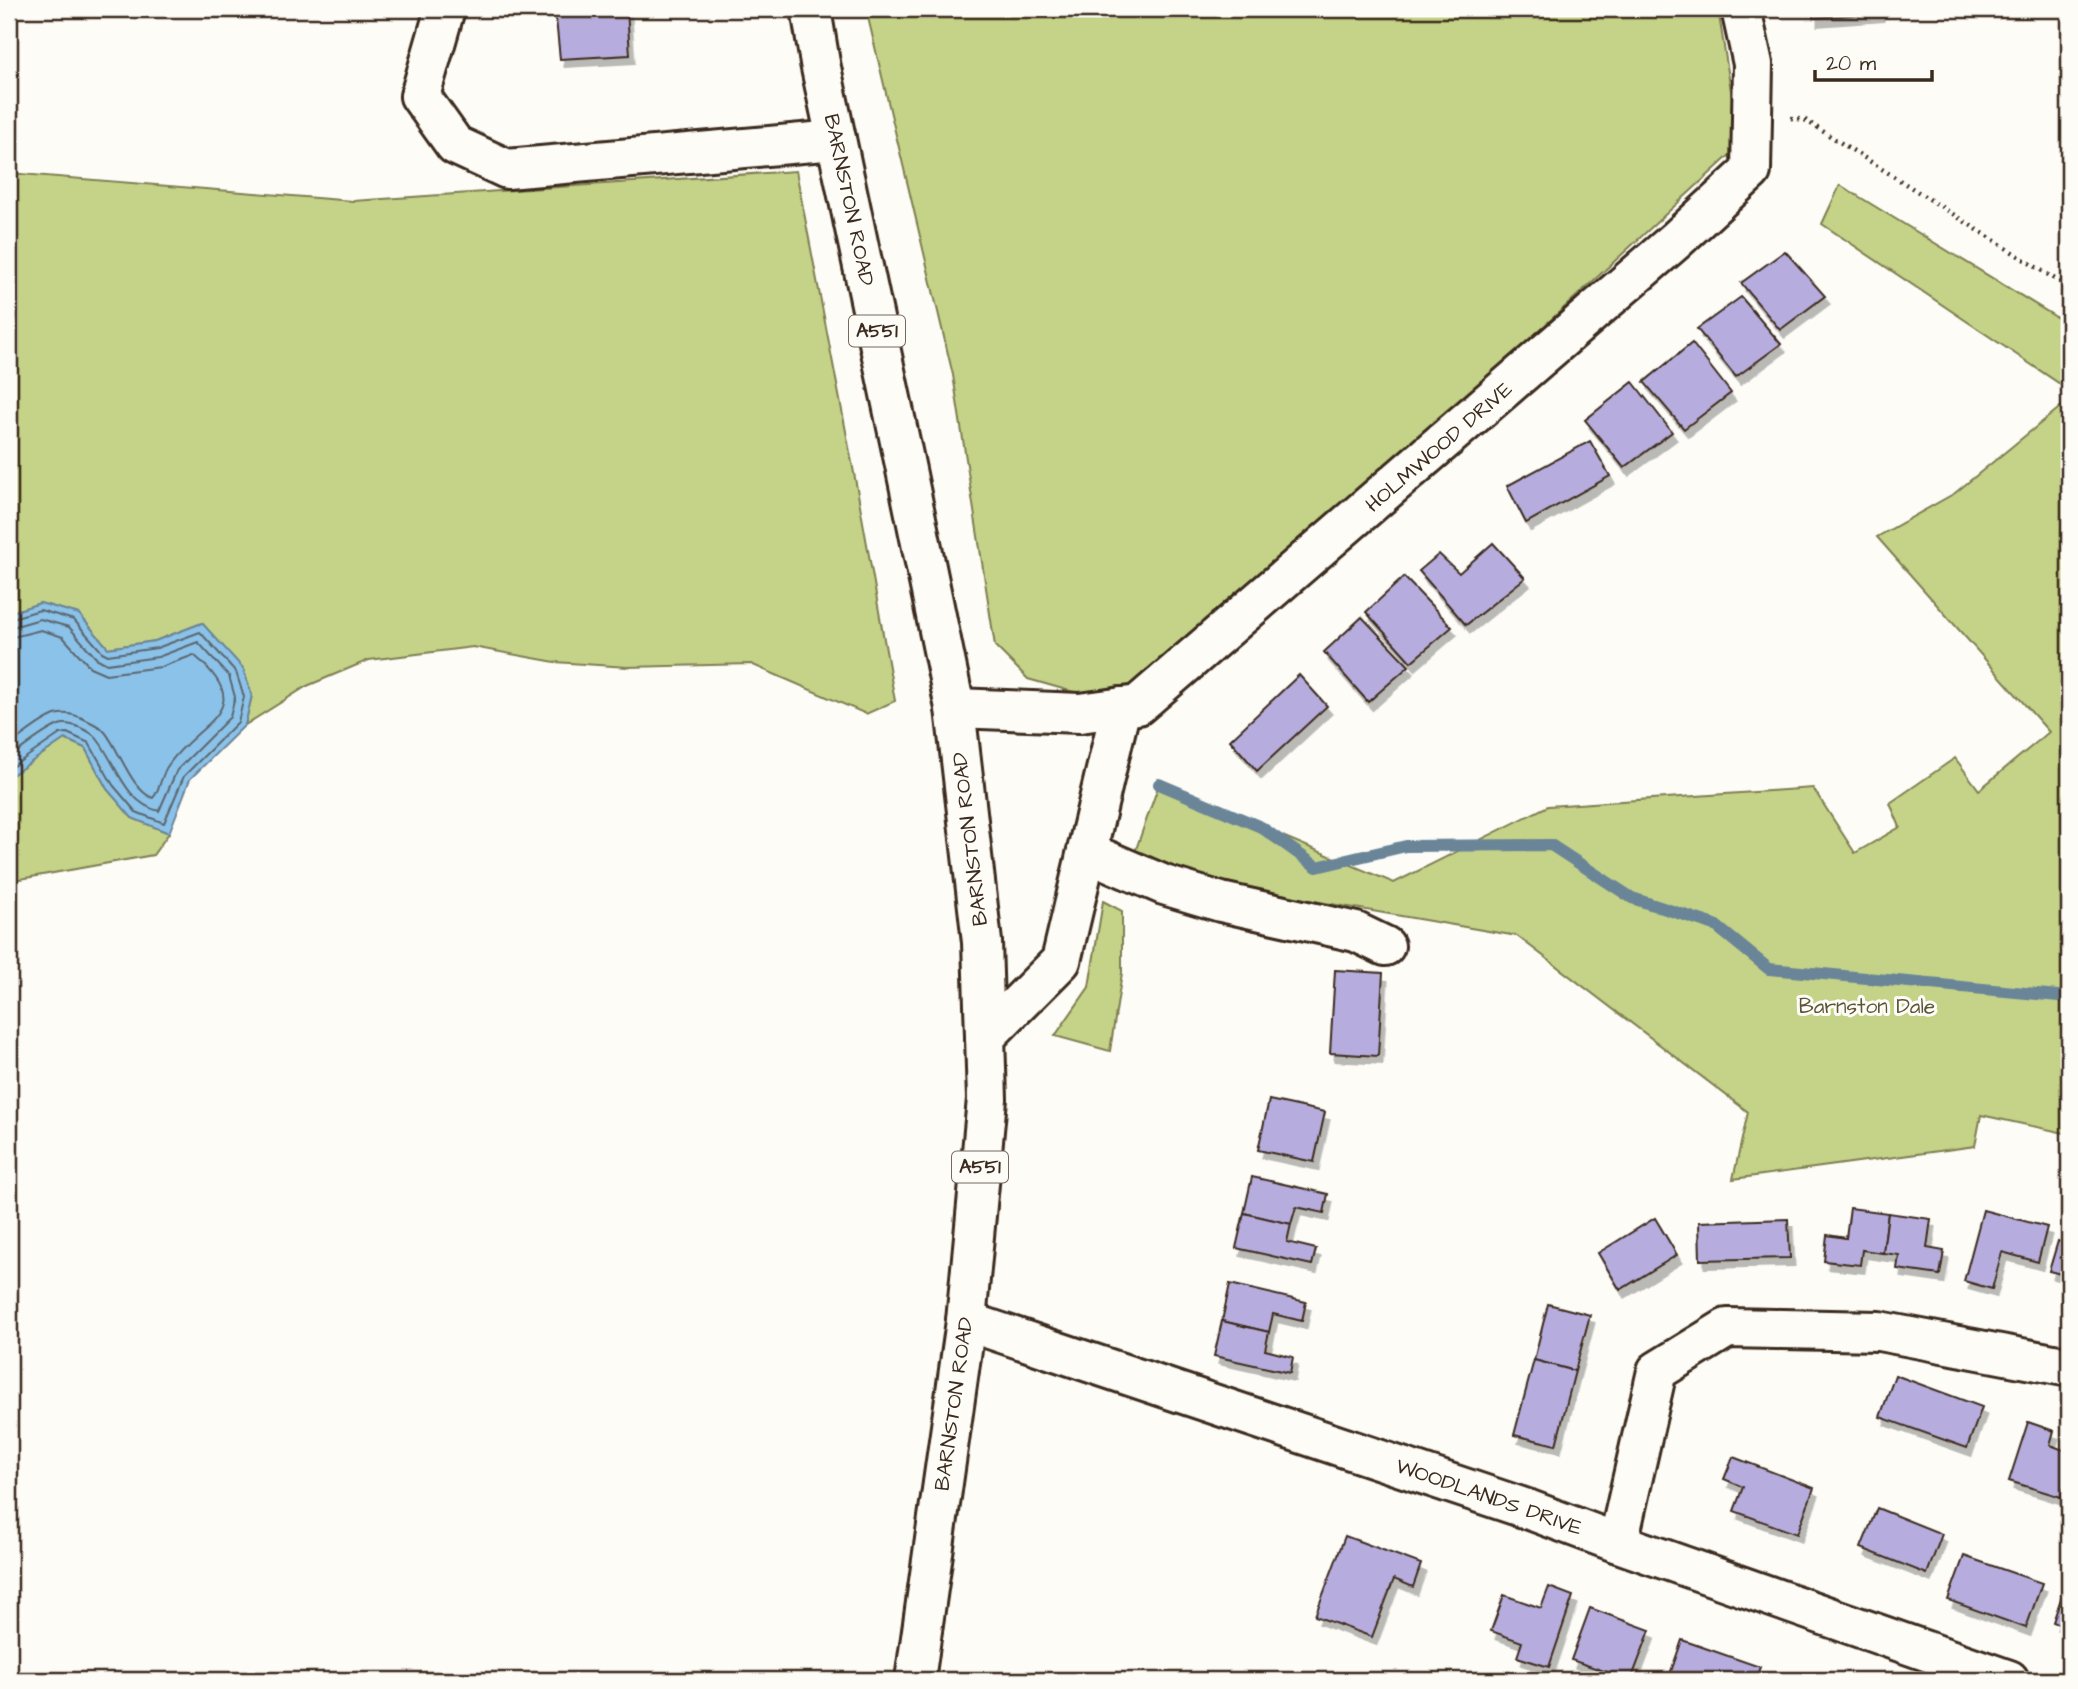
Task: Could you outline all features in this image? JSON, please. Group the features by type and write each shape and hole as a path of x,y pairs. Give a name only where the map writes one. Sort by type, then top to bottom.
{"street":[{"path":"446,9 420,96 455,145 507,169 836,140"},
{"name":"BARNSTON ROAD","path":"811,9 955,708 982,942 986,1099 966,1321 915,1680"},
{"name":"HOLMWOOD DRIVE","path":"955,708 1080,713 1138,705 1675,241 1751,171 1753,65 1741,9"},
{"path":"985,1037 1061,961 1121,707"},
{"path":"1087,852 1164,885 1245,908 1356,932 1385,946"},
{"name":"WOODLANDS DRIVE","path":"966,1321 1517,1506 2009,1680"},
{"path":"1618,1543 1657,1371 1727,1328 1880,1331 2069,1367"}],"path":[{"path":"1752,114 1805,120 2069,288"}],"green space":[{"path":"866,9 1718,9 1735,116 1731,154 1151,688 1077,693 1028,679 995,646 953,375"},
{"path":"796,171 895,701 866,714 751,664 627,667 555,662 473,647 369,660 307,686 245,725 252,695 202,623 155,641 108,648 78,614 40,603 9,613 9,173 353,201"},
{"path":"1840,185 2069,325 2069,390 1822,224"},
{"name":"Barnston Dale","path":"2069,400 2069,1134 1981,1115 1975,1146 1733,1179 1748,1112 1517,936 1129,869 1159,784 1394,883 1548,806 1813,788 1855,853 1900,827 1890,803 1955,758 1979,790 2049,732 1877,537 1955,493"},
{"path":"64,739 85,748 107,789 132,818 169,833 153,855 9,881 9,777"},
{"path":"1103,901 1122,911 1122,973 1110,1051 1055,1036 1089,987"}],"water":[{"path":"40,603 79,614 108,648 155,641 202,623 243,668 252,695 245,725 190,779 169,833 132,818 107,789 85,748 65,739 9,777 9,613"}],"building":[{"path":"555,9 627,9 630,55 560,59"},
{"path":"1813,9 1879,9 1879,13 1813,18"},
{"path":"1785,251 1825,296 1780,330 1741,283"},
{"path":"1741,297 1781,344 1736,377 1697,329"},
{"path":"1692,343 1731,393 1684,429 1644,382"},
{"path":"1633,382 1672,432 1624,468 1585,420"},
{"path":"1590,441 1610,476 1526,523 1507,486"},
{"path":"1493,543 1525,578 1466,625 1419,571 1439,554 1459,573"},
{"path":"1404,577 1452,627 1411,662 1366,612"},
{"path":"1362,617 1409,666 1368,702 1324,652"},
{"path":"1299,675 1327,706 1257,771 1230,740"},
{"path":"1335,970 1383,973 1378,1056 1330,1053"},
{"path":"1269,1100 1325,1112 1314,1162 1258,1150"},
{"path":"1252,1177 1328,1194 1324,1213 1296,1207 1291,1224 1244,1213"},
{"path":"1850,1208 1888,1213 1883,1253 1862,1250 1860,1265 1824,1261 1827,1235 1846,1238"},
{"path":"1983,1210 2047,1227 2038,1262 2002,1252 1992,1289 1964,1281"},
{"path":"1244,1213 1291,1224 1287,1242 1316,1249 1312,1265 1236,1248"},
{"path":"1888,1213 1931,1219 1927,1248 1944,1251 1940,1275 1897,1269 1899,1255 1883,1253"},
{"path":"1655,1218 1677,1255 1620,1290 1598,1253"},
{"path":"1788,1219 1790,1258 1700,1260 1699,1222"},
{"path":"2058,1241 2069,1244 2069,1276 2049,1271"},
{"path":"1230,1284 1306,1302 1302,1321 1273,1314 1269,1332 1222,1321"},
{"path":"1548,1304 1590,1315 1575,1371 1534,1360"},
{"path":"1222,1321 1269,1332 1265,1350 1293,1357 1290,1373 1214,1356"},
{"path":"1534,1360 1575,1371 1556,1445 1514,1435"},
{"path":"1895,1375 1982,1407 1967,1448 1880,1417"},
{"path":"2028,1422 2054,1431 2050,1445 2069,1452 2069,1472 2061,1497 2009,1481"},
{"path":"1733,1457 1814,1488 1797,1534 1734,1511 1743,1487 1724,1479"},
{"path":"2069,1472 2069,1500 2061,1497"},
{"path":"1877,1508 1942,1534 1927,1574 1861,1548"},
{"path":"1345,1536 1421,1564 1413,1587 1394,1579 1372,1637 1315,1616"},
{"path":"1964,1556 2042,1583 2026,1628 1948,1600"},
{"path":"2069,1578 2069,1628 2053,1622"},
{"path":"1549,1587 1573,1596 1549,1667 1517,1657 1522,1642 1491,1631 1504,1595 1541,1608"},
{"path":"1590,1608 1650,1630 1631,1680 1571,1660"},
{"path":"1682,1640 1760,1667 1755,1680 1668,1680"}],"waterway":[{"path":"1159,784 1261,827 1317,867 1406,846 1551,845 1632,898 1715,925 1769,969 2069,997"}]}
